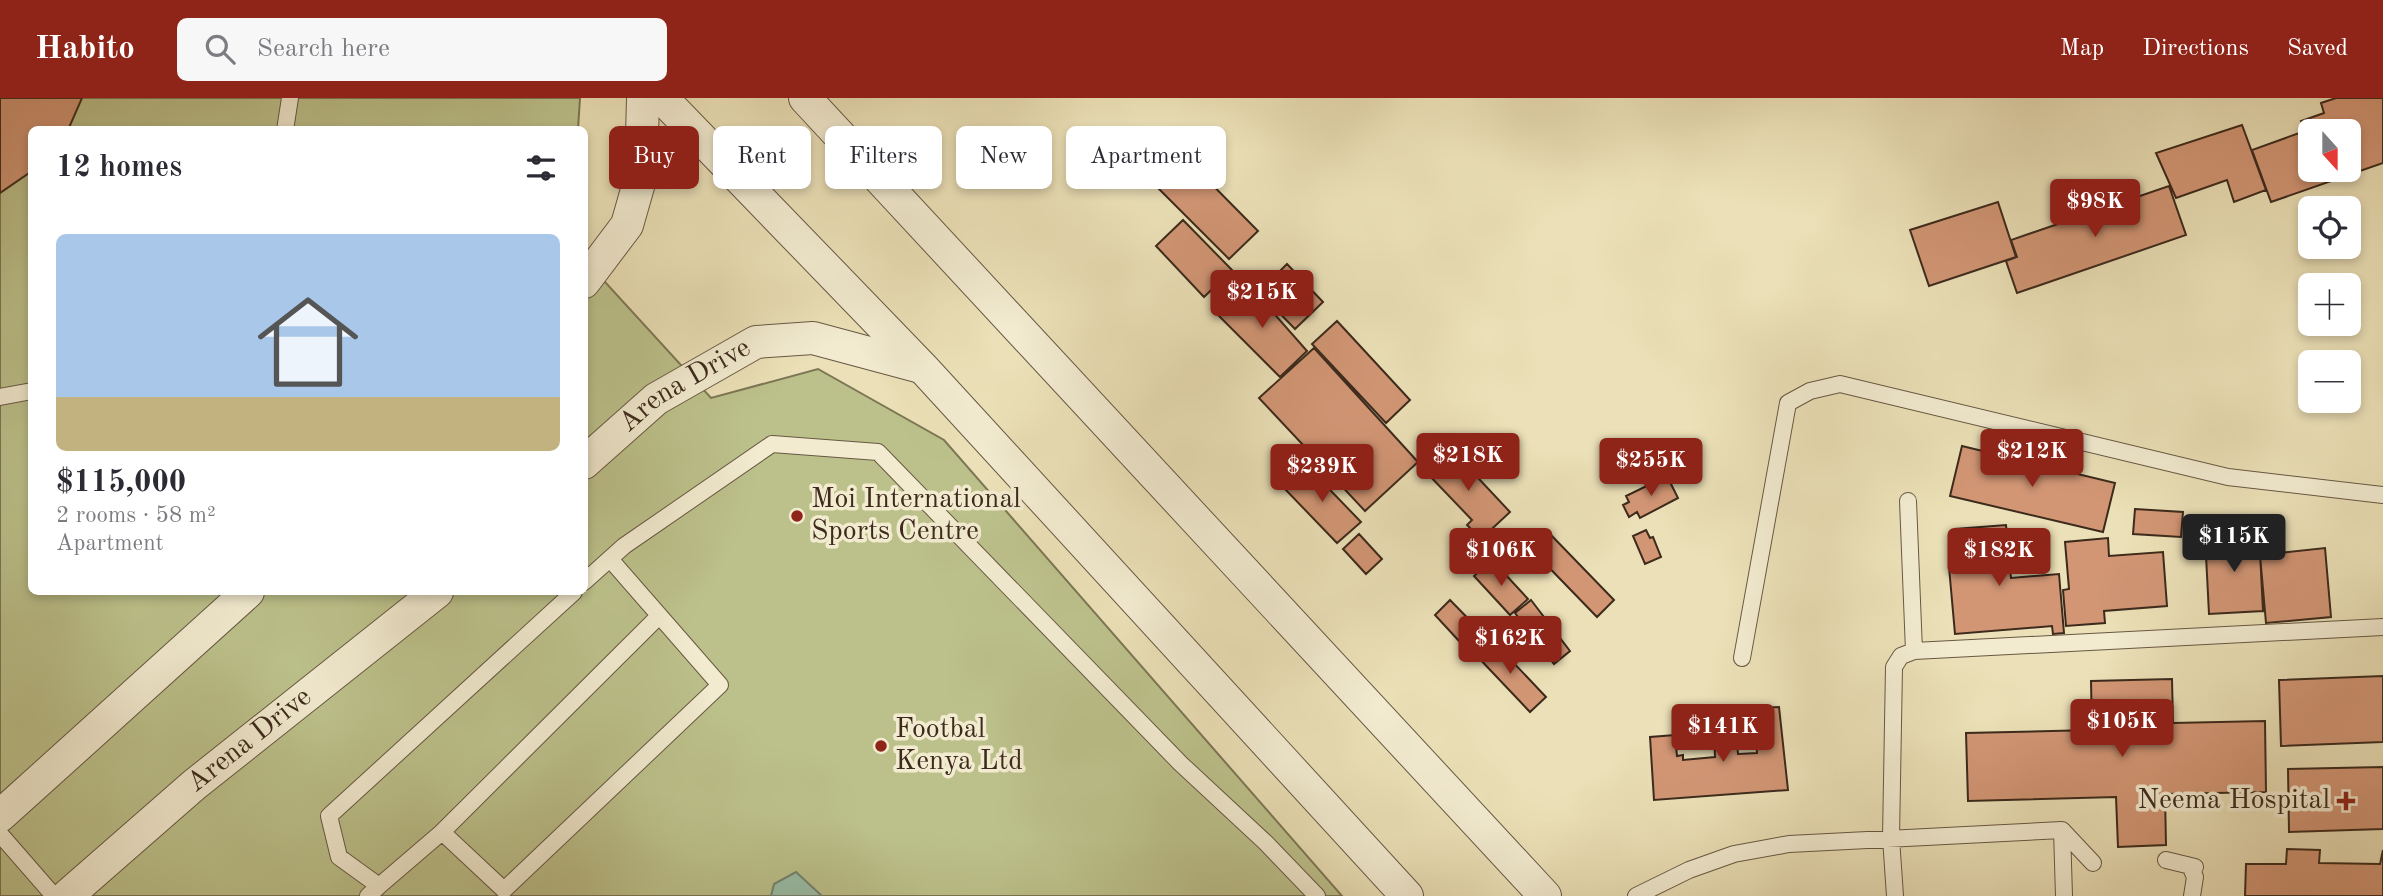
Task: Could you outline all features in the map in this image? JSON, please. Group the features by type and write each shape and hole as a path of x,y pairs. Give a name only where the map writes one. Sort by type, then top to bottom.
{"street":[{"path":"588,277 627,225 641,176 643,98"},
{"path":"662,98 923,368 1407,896"},
{"path":"805,98 1545,896"},
{"name":"Arena Drive","path":"588,459 656,399 755,342 813,338 923,368"},
{"path":"0,816 245,595"},
{"name":"Arena Drive","path":"67,896 194,785 433,595"}],"lane":[{"path":"286,126 290,98"},
{"path":"1742,658 1788,403 1810,391 1840,384 2228,477 2383,495"},
{"path":"0,397 28,392"},
{"path":"588,578 610,559 772,444 878,452 1181,764 1266,843 1317,896"},
{"path":"1908,501 1914,651"},
{"path":"442,832 504,890 720,685 610,559"},
{"path":"571,595 329,816 339,857 374,891 442,832 659,616"},
{"path":"1895,896 1891,838 1894,667 1901,656 1914,651 2383,627"},
{"path":"2062,830 2064,896"},
{"path":"1636,896 1689,870 1734,854 1789,844 2062,830 2093,863"},
{"path":"0,834 54,896"},
{"path":"2166,860 2195,867 2190,866 2195,877 2192,896"}],"shaded area":[{"name":"Moi International Sports Centre","path":"0,98 580,98 578,126 28,126 28,595 588,595 588,263 711,398 818,369 944,440 1342,896 0,896"},
{"path":"796,872 822,896 771,896 774,884"}],"building":[{"path":"0,98 82,98 70,126 28,126 28,174 0,193"},
{"path":"2336,98 2383,98 2383,163 2361,171 2361,119 2307,119 2324,113 2321,103"},
{"path":"2242,125 2266,190 2234,202 2227,180 2176,198 2156,153"},
{"path":"2298,134 2298,182 2328,182 2271,202 2252,150"},
{"path":"2169,186 2186,235 2017,293 2006,261 2017,257 2011,240"},
{"path":"1159,189 1216,189 1258,231 1229,259"},
{"path":"1998,202 2016,257 1929,286 1910,230"},
{"path":"1183,220 1232,270 1204,297 1156,246"},
{"path":"1287,264 1323,302 1295,329 1259,292"},
{"path":"1247,283 1307,351 1280,377 1217,314"},
{"path":"1337,321 1410,400 1386,423 1312,344"},
{"path":"1314,348 1418,462 1365,511 1259,398"},
{"path":"1962,446 2115,483 2103,532 1950,496"},
{"path":"1450,448 1510,512 1481,539 1467,525 1472,520 1425,471"},
{"path":"1306,465 1361,522 1337,543 1283,487"},
{"path":"1667,476 1678,498 1640,518 1637,512 1629,517 1623,505 1629,502 1626,496"},
{"path":"2135,509 2183,512 2181,537 2133,534"},
{"path":"2006,525 2011,578 2059,574 2064,633 2053,634 2052,626 1955,634 1949,567 1958,566 1955,529"},
{"path":"1646,530 1650,538 1653,537 1661,557 1645,564 1633,536"},
{"path":"2259,533 2263,611 2209,614 2205,536"},
{"path":"1359,534 1382,559 1366,574 1343,549"},
{"path":"1550,534 1614,600 1597,617 1532,550"},
{"path":"2108,538 2109,556 2163,552 2167,606 2104,611 2105,623 2066,626 2063,590 2069,589 2065,542"},
{"path":"2325,548 2331,617 2266,623 2260,555"},
{"path":"1492,560 1528,599 1510,615 1474,576"},
{"path":"1450,600 1488,639 1471,654 1435,615"},
{"path":"1531,600 1570,651 1554,664 1515,613"},
{"path":"1491,639 1546,697 1530,712 1475,654"},
{"path":"2383,676 2383,742 2281,746 2279,680"},
{"path":"2172,679 2173,723 2265,721 2266,792 2165,794 2166,845 2118,847 2116,797 1968,801 1966,733 2092,730 2091,681"},
{"path":"1779,707 1788,790 1654,800 1650,737 1675,735 1677,756 1683,755 1683,760 1715,757 1714,731 1736,729 1738,754 1757,753 1754,708"},
{"path":"2383,767 2383,829 2289,832 2288,769"},
{"path":"2287,849 2320,850 2319,863 2380,864 2383,850 2383,896 2245,896 2246,864 2286,864"}],"place":[{"name":"Moi International Sports Centre","path":"797,516"},
{"name":"Footbal Kenya Ltd","path":"881,746"},
{"name":"Neema Hospital","path":"2346,801"}]}
